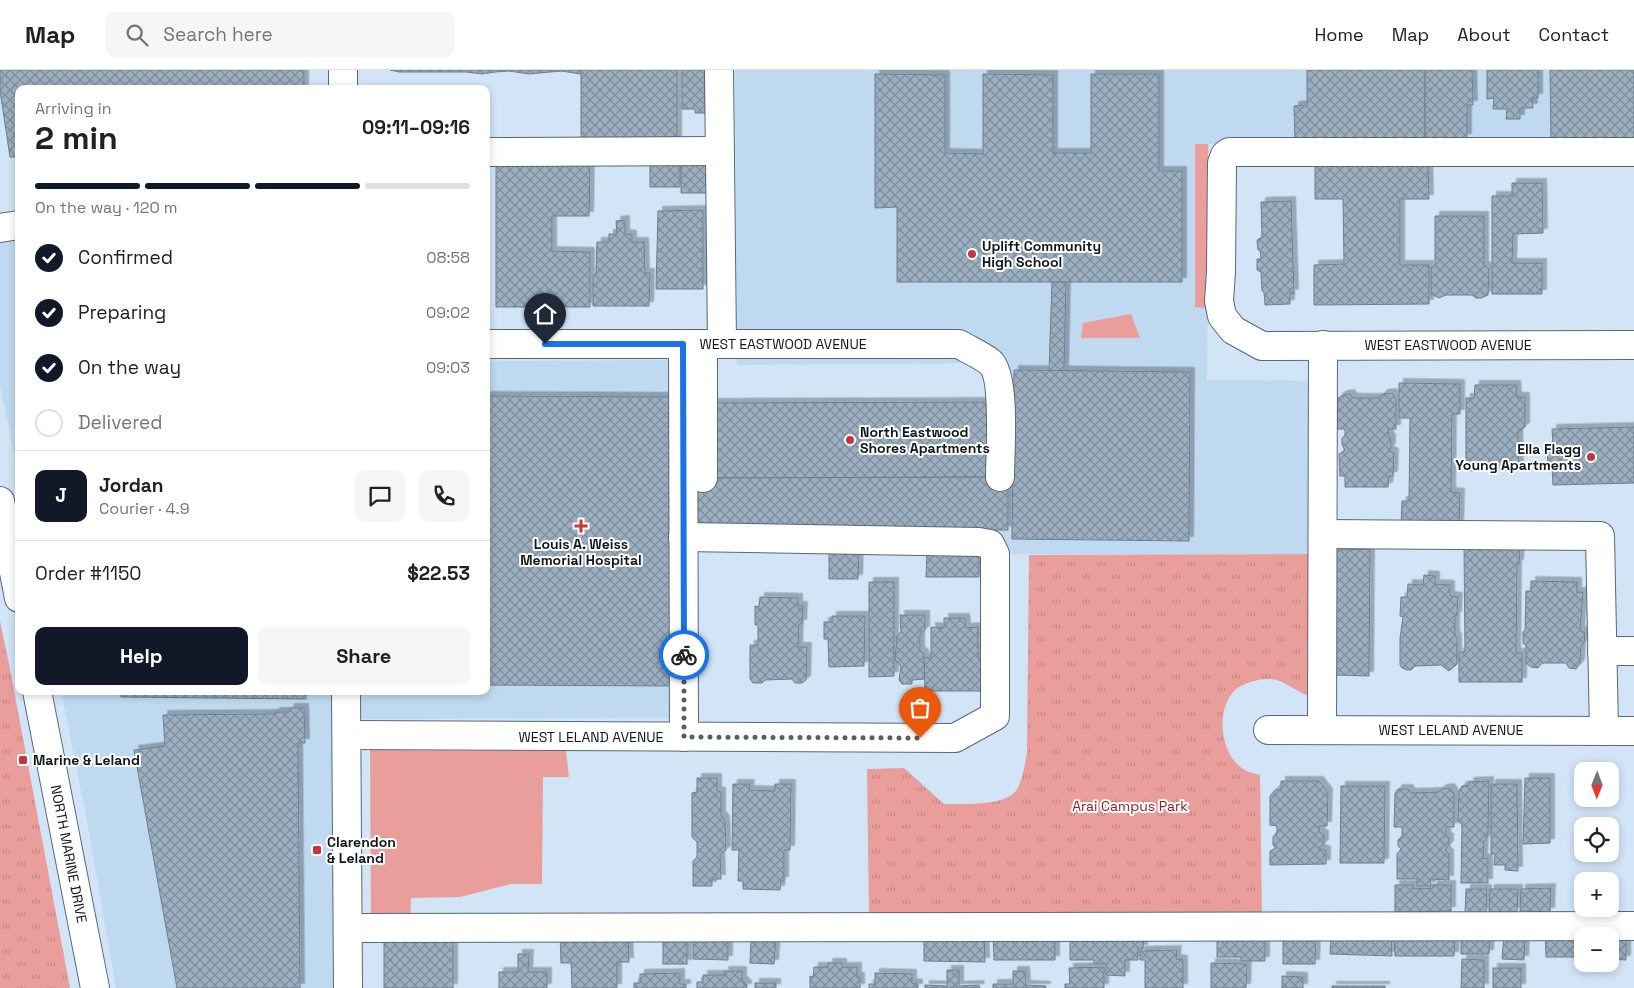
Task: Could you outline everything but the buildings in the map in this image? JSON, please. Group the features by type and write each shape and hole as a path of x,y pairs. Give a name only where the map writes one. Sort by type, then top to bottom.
{"street":[{"path":"343,70 343,85"},
{"path":"684,737 683,537 720,152 720,70"},
{"path":"490,152 720,152"},
{"name":"WEST EASTWOOD AVENUE","path":"1634,152 1229,152 1225,155 1222,163 1219,301 1222,316 1233,330 1262,346 1634,345"},
{"path":"0,228 15,226"},
{"name":"WEST EASTWOOD AVENUE","path":"490,344 959,344 991,363 998,379 1000,394 1000,477"},
{"path":"703,344 703,478"},
{"path":"1322,730 1323,346"},
{"path":"0,501 15,578"},
{"path":"1323,534 1600,536 1604,730"},
{"name":"WEST LELAND AVENUE","path":"347,736 956,738 995,716 995,554 990,544 979,542 683,537"},
{"path":"1602,651 1634,651"},
{"name":"NORTH MARINE DRIVE","path":"38,695 95,988"},
{"path":"346,695 348,988"},
{"name":"WEST LELAND AVENUE","path":"1268,730 1634,730"},
{"path":"348,928 1634,926"}],"shaded area":[{"name":"Uplift Community High School","path":"735,70 1634,70 1634,144 1209,144 1207,380 1317,381 1314,555 995,554 989,363 737,365"},
{"path":"15,226 15,459 0,385 0,228"},
{"name":"Louis A. Weiss Memorial Hospital","path":"676,360 677,718 339,719 346,988 116,988 87,821 62,695 490,695 490,361"}],"green space":[{"path":"1195,144 1208,144 1207,308 1195,307"},
{"path":"1131,314 1140,338 1081,338 1083,323"},
{"name":"Arai Campus Park","path":"1309,554 1308,696 1277,680 1256,680 1234,691 1225,707 1223,717 1224,737 1231,756 1241,768 1260,775 1262,918 869,917 867,769 904,768 944,804 990,802 1008,797 1017,790 1023,774 1027,752 1029,555"},
{"path":"0,621 10,669 70,988 0,988"},
{"path":"370,750 566,751 569,777 543,777 542,884 511,884 460,897 411,898 410,921 372,917"}],"way so far":[{"path":"684,655 684,737 920,738"}],"place":[{"name":"Uplift Community High School","path":"972,254"},
{"name":"North Eastwood Shores Apartments","path":"850,440"},
{"name":"Ella Flagg Young Apartments","path":"1591,457"},
{"name":"Louis A. Weiss Memorial Hospital","path":"581,526"},
{"name":"Marine & Leland","path":"23,760"},
{"name":"Clarendon & Leland","path":"317,850"}],"route":[{"path":"545,344 683,344 684,655"}]}
